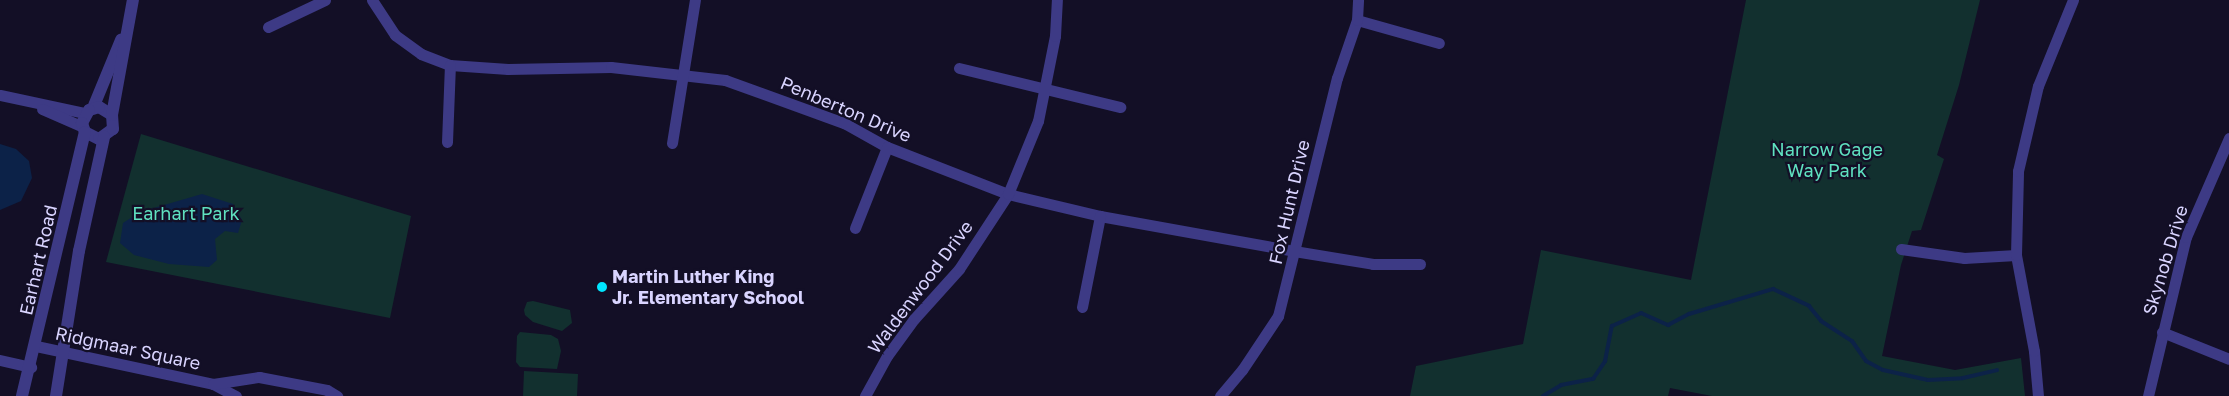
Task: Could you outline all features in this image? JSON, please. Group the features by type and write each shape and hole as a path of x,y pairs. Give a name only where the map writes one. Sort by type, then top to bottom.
{"street":[{"name":"Earhart Road","path":"56,396 79,251 104,137 112,129 112,115 133,0"},
{"path":"268,27 325,0"},
{"name":"Penberton Drive","path":"372,0 395,35 421,54 450,65 508,69 611,67 725,80 844,123 887,147 1008,194 1100,216 1294,251 1373,264 1420,264"},
{"path":"672,143 694,0"},
{"name":"Waldenwood Drive","path":"865,396 887,356 914,319 959,269 1008,194 1038,121 1046,88 1057,0"},
{"name":"Fox Hunt Drive","path":"1220,396 1242,370 1278,316 1337,78 1357,20 1358,0"},
{"path":"2038,396 2034,351 2016,255 2018,170 2030,114 2073,0"},
{"name":"Earhart Road","path":"22,396 36,346 89,111 131,14"},
{"path":"1357,20 1439,43"},
{"path":"446,142 450,65"},
{"path":"960,68 1120,106"},
{"path":"0,95 89,111 105,109 112,115"},
{"path":"15,98 84,130 94,138 104,137"},
{"name":"Skynob Drive","path":"2148,396 2186,237 2229,138"},
{"path":"855,228 887,147"},
{"path":"1082,307 1100,216"},
{"path":"1902,249 1964,258 2016,255"},
{"path":"2162,332 2229,359"},
{"name":"Ridgmaar Square","path":"36,346 213,384 236,396"},
{"path":"0,360 31,367"},
{"name":"Ridgmaar Square","path":"213,384 259,376 327,390 337,396"}],"green space":[{"name":"Narrow Gage Way Park","path":"1746,0 1980,0 1959,85 1937,155 1944,159 1921,230 1912,231 1901,265 1882,356 1955,370 2021,358 2025,396 1712,396 1670,388 1668,396 1410,396 1416,366 1523,344 1541,250 1691,280"},
{"name":"Earhart Park","path":"141,134 411,216 390,318 106,262"},
{"path":"533,301 570,310 572,323 562,331 533,322 525,315 524,310 527,302"},
{"path":"520,332 551,335 558,339 561,351 557,369 520,367 516,362 517,336"},
{"path":"524,371 578,374 577,396 523,396"}],"water":[{"path":"0,144 16,149 29,161 32,178 21,201 0,210"},
{"path":"202,194 233,204 242,220 238,233 225,231 215,239 217,260 209,267 169,264 134,255 120,243 123,223 140,212"}],"waterway":[{"path":"1543,396 1561,385 1593,379 1605,361 1612,326 1641,313 1668,325 1689,314 1773,289 1809,306 1821,321 1852,341 1866,361 1883,370 1928,380 1963,378 1997,370"}],"place":[{"name":"Martin Luther King Jr. Elementary School","path":"602,287"}]}
